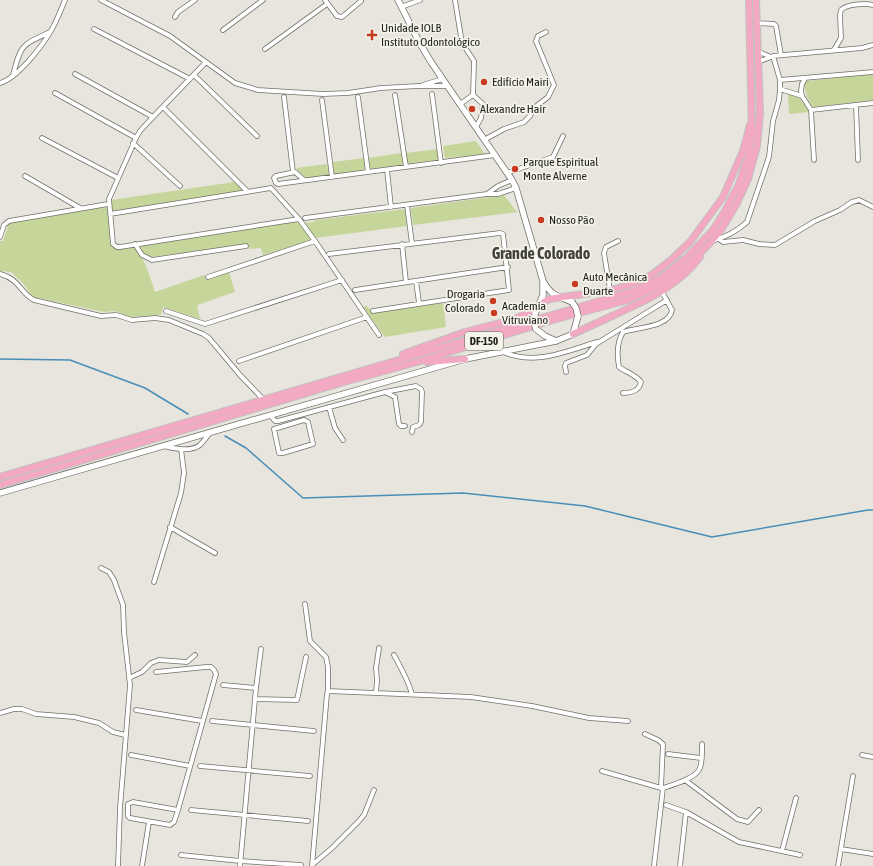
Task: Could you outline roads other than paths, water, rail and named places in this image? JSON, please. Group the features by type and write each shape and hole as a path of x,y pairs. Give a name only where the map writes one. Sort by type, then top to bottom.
{"main road":[{"name":"DF-150","path":"0,477 634,291 662,277 687,257 713,230 725,212 739,184 749,154 753,108 749,0"},
{"name":"DF-150","path":"0,485 344,382 417,362 556,319 628,300 652,290 665,282 690,263 721,230 736,205 748,179 757,146 760,112 756,0"},
{"path":"364,370 465,332 515,319 549,299 610,290 632,284 653,274 671,260 685,246 704,224 723,197 744,151 753,108"},
{"path":"573,334 648,300 670,287 693,267 710,243"},
{"path":"417,362 465,359"}],"street":[{"path":"0,83 6,81 32,56 50,32 65,0"},
{"path":"101,0 170,36 235,83 258,90 323,94 348,93 381,88 447,86"},
{"path":"175,17 178,12 195,0"},
{"path":"223,30 263,0"},
{"path":"398,0 419,42 442,79 508,173 516,188 543,281 543,295 535,314 534,323 536,329 544,336 556,341"},
{"path":"401,7 420,0"},
{"path":"455,0 462,43 474,61 473,95 483,104 481,118 476,127"},
{"path":"265,49 326,2 339,18 361,1"},
{"path":"834,50 841,38 841,10 847,7 869,4 873,5"},
{"path":"757,23 774,24 776,26 781,55"},
{"path":"94,30 190,79"},
{"path":"13,75 18,56 24,45 29,41 50,32"},
{"path":"484,140 504,129 524,122 534,108 544,102 552,91 554,85 536,41 538,36 546,32"},
{"path":"758,62 781,55 862,48 873,45"},
{"path":"710,243 727,237 747,222 769,157 773,121 779,100 780,80 772,57 757,51"},
{"path":"206,62 152,117 136,138 109,199 108,204 113,244 117,247 299,219"},
{"path":"780,80 873,72"},
{"path":"75,74 152,117"},
{"path":"194,75 257,136"},
{"path":"419,86 442,79"},
{"path":"804,79 801,87 802,96 811,110 814,160"},
{"path":"792,80 801,87"},
{"path":"780,89 802,96"},
{"path":"55,93 136,138"},
{"path":"432,94 442,163"},
{"path":"395,95 406,167"},
{"path":"460,104 473,95"},
{"path":"284,97 293,172"},
{"path":"358,97 368,172"},
{"path":"322,100 332,177"},
{"path":"811,110 873,103"},
{"path":"856,105 858,160"},
{"path":"163,107 247,191"},
{"path":"508,173 553,157 563,136"},
{"path":"42,138 118,178"},
{"path":"134,143 180,186"},
{"path":"304,180 297,173 293,172 276,176 274,179 278,184 494,155"},
{"path":"386,170 391,207"},
{"path":"25,176 81,208"},
{"path":"487,194 498,186 512,180"},
{"path":"110,214 271,188 299,219 379,335"},
{"path":"305,218 487,194 498,194 516,188"},
{"path":"719,239 723,242 743,240 759,244 775,245 815,221 840,210 852,202 859,200 873,207"},
{"path":"0,237 4,225 9,221 108,204"},
{"path":"407,205 412,244"},
{"path":"329,254 402,244 500,233 503,234 510,288 507,292 419,303 373,311"},
{"path":"208,277 314,241"},
{"path":"610,290 604,253 606,247 618,241"},
{"path":"135,244 142,255 152,260 246,246"},
{"path":"402,244 406,282"},
{"path":"355,290 508,267"},
{"path":"0,274 13,279 30,298 34,300 101,316 116,315 132,320 155,318 169,320 203,334 209,338 240,375 263,399"},
{"path":"166,311 205,324 342,280"},
{"path":"416,281 419,303"},
{"path":"0,493 465,359 556,341 573,334 578,316 576,308 572,302 550,292 543,281"},
{"path":"623,393 631,393 638,390 641,382 638,378 619,367 618,355 621,336 623,332 630,329 665,322 672,314 672,310 662,292"},
{"path":"566,372 564,366 566,363 587,355 596,344 667,300"},
{"path":"239,361 367,317"},
{"path":"501,351 512,356 530,358 546,357 562,354 602,340"},
{"path":"270,415 275,421 288,419 385,392 416,386 421,389 422,392 421,423 414,427 412,432"},
{"path":"385,392 395,397 399,424 405,426"},
{"path":"329,407 336,428 343,440"},
{"path":"288,419 289,424"},
{"path":"306,420 313,443 311,445 281,454 278,452 274,430 289,424 306,420"},
{"path":"164,446 181,449 193,448 198,446 211,432"},
{"path":"154,582 183,482 184,466 181,449"},
{"path":"170,527 215,553"},
{"path":"101,568 109,572 114,580 123,605 124,632 130,685 120,808 118,866"},
{"path":"305,604 310,641 326,657 328,667 328,691 323,731 312,865"},
{"path":"376,692 376,668 379,648"},
{"path":"240,866 256,688 261,649"},
{"path":"129,678 142,672 151,663 159,660 187,662 195,655"},
{"path":"394,655 410,685 412,694"},
{"path":"255,699 297,700 306,657"},
{"path":"156,672 211,667 216,674 178,810 172,824 149,822 128,816 130,802 178,810"},
{"path":"223,685 256,688"},
{"path":"328,691 471,697 532,706 589,718 628,721"},
{"path":"0,713 14,709 22,709 36,714 74,717 99,723 113,732 125,735"},
{"path":"136,710 202,721"},
{"path":"212,722 314,731"},
{"path":"645,734 663,744 662,788 654,866"},
{"path":"602,771 662,788 686,780 700,769 702,744"},
{"path":"668,754 701,758"},
{"path":"131,755 190,766"},
{"path":"862,755 873,757"},
{"path":"200,766 310,776"},
{"path":"838,866 853,776"},
{"path":"686,780 737,820 748,822 759,810"},
{"path":"312,865 332,848 364,815 374,790"},
{"path":"782,851 796,798"},
{"path":"666,805 686,812 739,842 800,855"},
{"path":"191,810 308,821"},
{"path":"680,866 686,812"},
{"path":"142,866 149,822"},
{"path":"841,849 873,854"},
{"path":"181,855 301,865"}],"waterway":[{"path":"0,359 70,360 145,388 188,414"},
{"path":"225,436 246,448 303,498 463,493 585,506 712,537 873,510"}],"place":[{"name":"Unidade IOLB Instituto Odontológico","path":"372,35"},
{"name":"Edifício Mairi","path":"484,82"},
{"name":"Alexandre Hair","path":"472,109"},
{"name":"Parque Espiritual Monte Alverne","path":"515,169"},
{"name":"Nosso Pão","path":"541,220"},
{"name":"Auto Mecânica Duarte","path":"575,284"},
{"name":"Drogaria Colorado","path":"493,301"},
{"name":"Academia Vitruviano","path":"494,313"}],"district":[{"name":"Grande Colorado","path":"541,253"}]}
